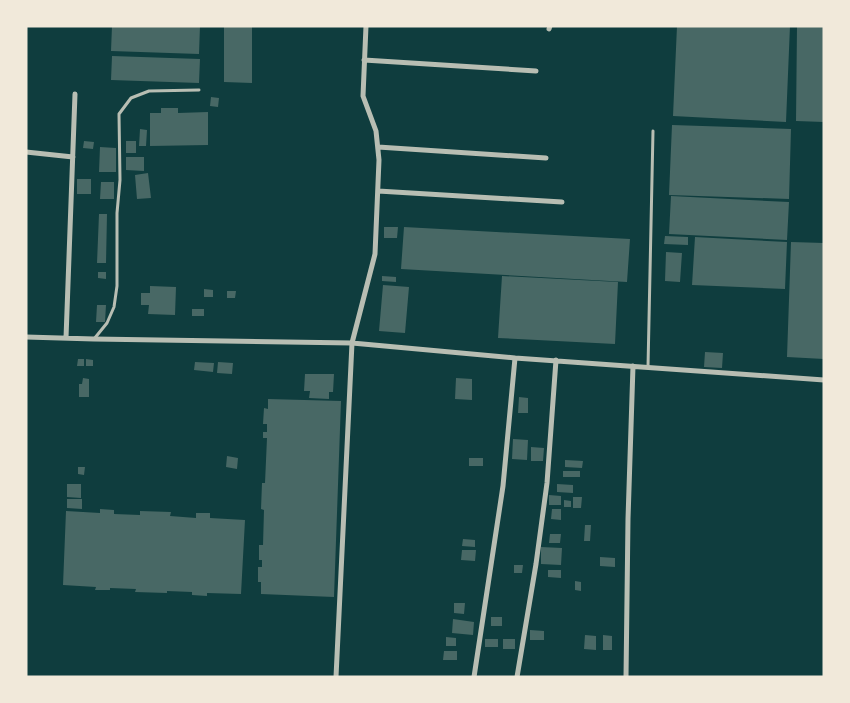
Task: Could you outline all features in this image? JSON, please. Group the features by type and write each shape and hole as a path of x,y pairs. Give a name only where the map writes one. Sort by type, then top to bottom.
{"street":[{"path":"336,677 352,343 375,254 378,192 376,132 363,96 366,26"},
{"path":"364,60 536,71"},
{"path":"66,338 75,94"},
{"path":"378,147 546,158"},
{"path":"26,152 73,158"},
{"path":"378,192 562,202"},
{"path":"26,337 352,343 515,358 824,380"},
{"path":"474,677 503,486 515,358"},
{"path":"517,677 536,564 547,483 556,360"},
{"path":"626,677 628,520 633,366"}],"lane":[{"path":"94,339 107,323 114,307 117,286 117,214 120,180 119,114 131,98 149,91 199,90"},
{"path":"648,367 653,130"}],"building":[{"path":"112,26 200,26 199,54 111,51"},
{"path":"224,26 252,26 252,83 224,82"},
{"path":"677,26 790,26 786,122 673,116"},
{"path":"797,26 824,26 824,122 796,121"},
{"path":"112,56 200,59 199,83 111,80"},
{"path":"211,97 219,98 218,107 210,106"},
{"path":"161,108 178,108 178,113 208,112 208,145 150,146 150,113 161,113"},
{"path":"672,125 791,129 789,199 669,195"},
{"path":"140,129 147,130 146,146 139,146"},
{"path":"84,141 94,142 93,149 83,148"},
{"path":"126,141 136,141 136,153 126,153"},
{"path":"100,147 116,148 116,172 99,172"},
{"path":"126,157 144,157 144,171 126,170"},
{"path":"148,173 151,198 137,199 135,175"},
{"path":"77,179 91,179 91,194 77,194"},
{"path":"101,182 114,182 114,199 100,199"},
{"path":"671,196 789,202 787,240 669,234"},
{"path":"99,214 107,214 106,263 97,263"},
{"path":"384,227 398,227 397,238 384,238"},
{"path":"404,227 630,239 627,282 401,269"},
{"path":"665,236 688,237 688,245 664,244"},
{"path":"695,237 787,242 785,289 692,285"},
{"path":"791,242 824,243 824,359 787,357"},
{"path":"666,252 682,253 680,282 665,281"},
{"path":"98,272 106,272 106,279 98,278"},
{"path":"382,276 396,277 396,282 382,281"},
{"path":"502,276 618,282 615,344 498,338"},
{"path":"383,285 409,287 405,333 379,331"},
{"path":"150,286 176,287 175,315 148,314 149,305 141,305 141,293 150,293"},
{"path":"204,289 213,290 213,297 204,297"},
{"path":"227,291 236,291 235,298 227,298"},
{"path":"97,305 106,305 105,322 96,322"},
{"path":"192,309 204,309 204,316 192,316"},
{"path":"705,352 723,353 722,368 704,367"},
{"path":"78,359 84,359 84,366 77,366"},
{"path":"86,359 93,360 93,366 86,366"},
{"path":"195,362 214,363 213,372 194,370"},
{"path":"218,362 233,363 232,374 217,373"},
{"path":"305,374 334,374 333,392 329,392 329,399 309,398 310,391 304,391"},
{"path":"83,378 89,379 89,397 79,397 79,384 82,384"},
{"path":"456,378 472,379 472,400 455,399"},
{"path":"519,397 528,398 528,413 518,413"},
{"path":"268,399 341,401 334,597 261,594 261,582 258,582 258,567 262,567 262,560 259,560 259,545 263,545 264,510 261,509 262,483 265,483 267,438 263,438 263,432 267,432 267,424 263,424 264,408 268,409"},
{"path":"513,439 528,440 527,460 512,459"},
{"path":"531,447 544,448 543,461 531,461"},
{"path":"227,456 238,458 237,469 226,467"},
{"path":"469,458 483,458 483,466 469,466"},
{"path":"565,460 583,461 582,468 565,467"},
{"path":"78,467 85,467 84,475 78,474"},
{"path":"563,471 580,471 580,477 563,477"},
{"path":"67,484 81,484 81,498 67,497"},
{"path":"557,484 573,485 573,493 557,492"},
{"path":"549,495 561,496 561,505 549,505"},
{"path":"573,497 582,497 581,508 573,508"},
{"path":"67,499 82,499 82,509 67,508"},
{"path":"564,500 571,501 571,507 564,507"},
{"path":"100,509 114,510 114,514 140,515 140,511 171,512 170,516 196,518 196,513 210,513 210,518 245,520 241,594 207,593 207,596 192,595 192,592 135,592 136,589 110,588 110,590 95,590 96,587 63,585 66,511 100,513"},
{"path":"552,509 561,509 561,520 551,519"},
{"path":"585,525 591,525 590,541 584,541"},
{"path":"550,534 561,534 560,543 549,543"},
{"path":"463,539 475,540 475,547 462,546"},
{"path":"541,547 562,548 561,565 541,564"},
{"path":"462,550 476,550 475,561 461,560"},
{"path":"600,557 615,558 615,567 600,566"},
{"path":"514,565 523,565 522,573 514,573"},
{"path":"548,570 561,570 561,578 548,577"},
{"path":"575,581 581,582 581,591 575,590"},
{"path":"454,603 465,603 464,614 454,613"},
{"path":"491,617 502,617 502,626 491,626"},
{"path":"453,619 474,622 473,635 452,633"},
{"path":"530,630 544,631 544,640 530,640"},
{"path":"585,635 596,636 596,650 584,649"},
{"path":"603,635 612,636 612,650 603,650"},
{"path":"446,637 456,638 456,646 446,646"},
{"path":"485,639 498,639 498,647 485,647"},
{"path":"503,639 515,639 515,649 503,649"},
{"path":"444,651 457,651 457,660 443,660"}]}
